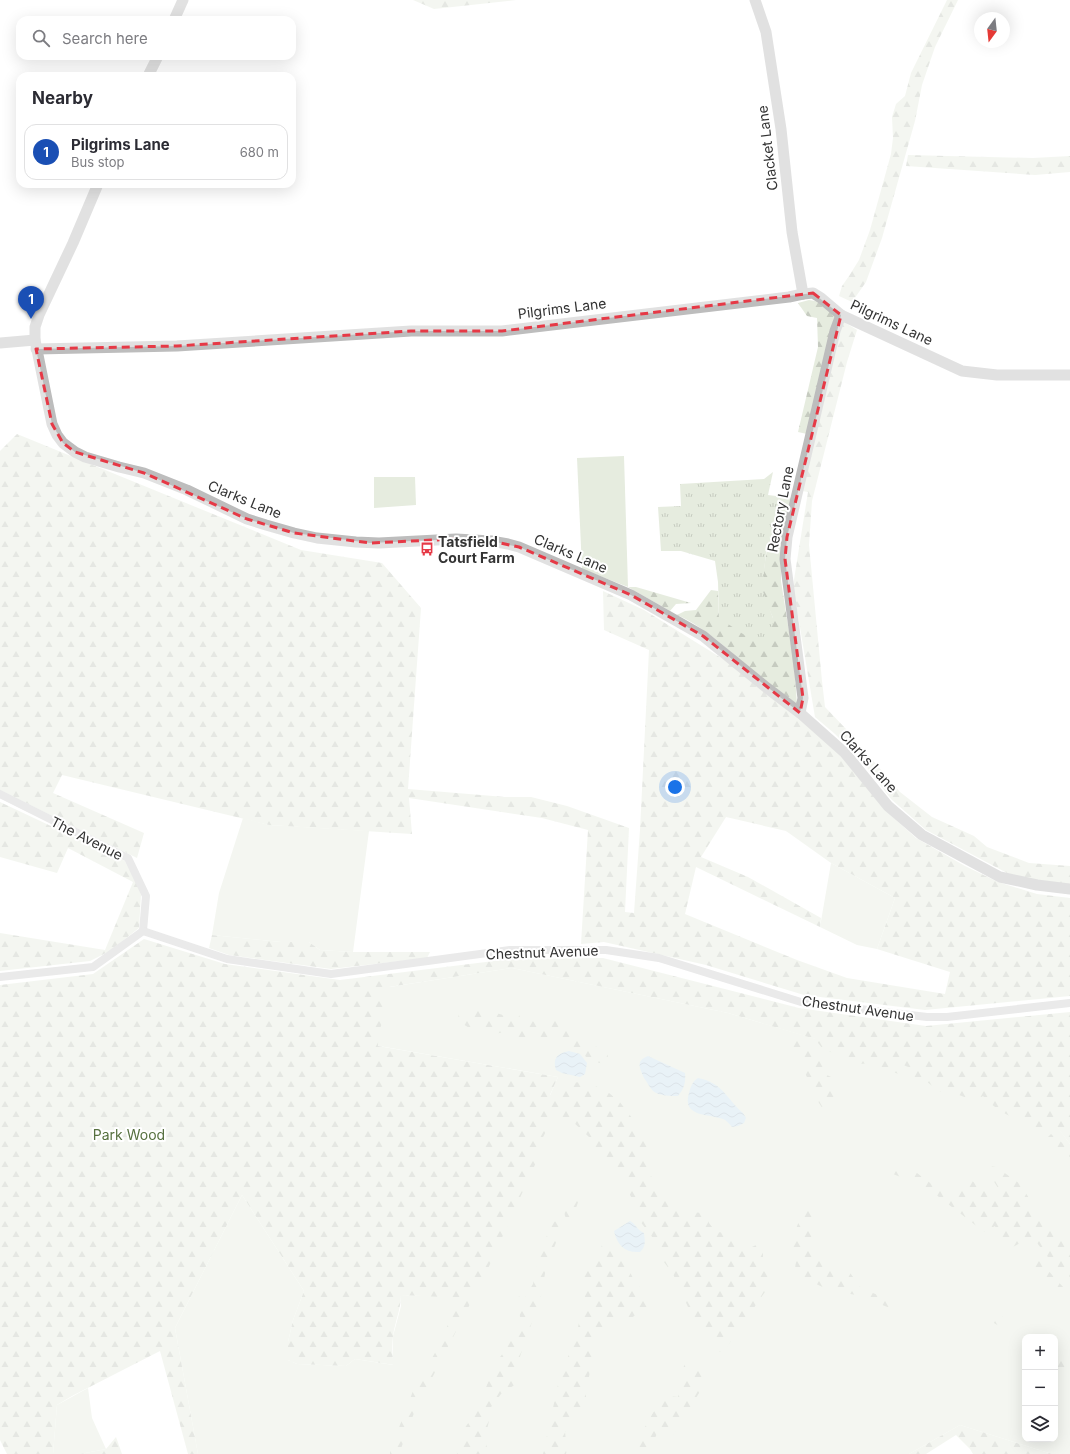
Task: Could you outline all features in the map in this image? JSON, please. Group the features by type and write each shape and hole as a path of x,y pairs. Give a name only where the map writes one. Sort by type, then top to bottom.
{"street":[{"path":"176,16 183,0"},
{"name":"Clacket Lane","path":"755,0 766,32 781,129 792,232 803,294"},
{"path":"150,72 156,60"},
{"name":"Clarks Lane","path":"96,188 35,327 36,344 52,424 63,443 75,452 85,457 144,473 187,490 247,519 294,534 317,538 370,543 456,539 491,541 519,547 631,595 704,636 800,713 845,753 888,806 922,835 1000,877 1037,885 1070,889"},
{"name":"Pilgrims Lane","path":"0,343 177,346 410,331 502,331 813,293 841,315 962,371 997,375 1070,375"},
{"name":"Rectory Lane","path":"800,713 803,698 785,559 787,537 835,332 841,315"},
{"name":"The Avenue","path":"0,794 128,858 146,896 143,931"},
{"path":"0,977 93,967 143,931"},
{"name":"Chestnut Avenue","path":"143,931 227,959 331,974 510,950 606,950 659,958 801,1002 927,1017 946,1017 1070,1003"}],"highlighted area":[{"path":"813,293 841,315 787,537 785,559 803,698 800,713 703,636 631,595 519,547 491,541 456,539 370,543 294,533 247,519 144,473 75,452 63,443 52,424 36,349 177,346 411,331 502,331"}],"green space":[{"path":"413,0 516,0 434,9"},
{"path":"947,0 958,0 935,47 922,85 915,121 882,238 866,282 852,302 839,296 842,286 859,260 870,230 891,154 893,138 892,117 896,104 905,96 911,73"},
{"path":"908,155 1033,158 1070,156 1070,172 1035,175 906,166"},
{"path":"809,300 821,302 836,316 807,434 798,432 818,347 817,318 807,316 798,303"},
{"path":"844,322 857,330 847,362 812,501 809,545 825,707 900,792 932,817 974,836 987,847 1029,863 1070,866 1070,885 1029,879 1007,873 926,830 891,799 862,761 835,734 815,717 793,586 808,492 802,491 837,340"},
{"path":"17,434 301,550 382,563 421,608 408,789 505,797 531,797 567,806 629,828 625,912 634,913 640,830 649,650 604,630 603,591 644,610 731,664 804,721 840,755 885,810 916,838 965,866 998,882 1037,894 1070,898 1070,996 925,1010 804,995 706,965 604,942 581,944 588,830 542,818 409,798 412,834 269,825 62,775 53,793 144,833 137,858 0,790 0,451","holes":["726,817 786,831 831,863 895,898 877,949 950,972 945,994 847,978 797,960 685,914 696,867 820,927 821,918 748,877 701,857"]},
{"path":"624,456 628,587 582,569 577,458"},
{"path":"773,472 768,495 792,498 790,509 782,509 777,514 772,527 766,553 763,592 773,618 771,637 758,644 719,618 718,582 715,561 681,551 661,551 658,507 681,506 680,484 764,479"},
{"path":"374,477 415,477 416,505 374,508"},
{"path":"782,509 790,509 781,547 781,581 794,663 797,704 760,677 710,635 677,615 685,611 696,610 711,590 718,591 719,618 773,618 764,595 763,576 774,519 777,513"},
{"path":"628,587 636,587 691,603 676,604 670,611"},
{"path":"0,802 125,861 141,895 139,928 110,951 90,961 0,971 0,933 105,950 133,882 68,848 57,873 0,857"},
{"path":"243,818 269,825 369,831 353,952 320,950 309,942 281,942 212,935 219,893"},
{"path":"831,863 895,898 877,949 857,945 820,927"},
{"path":"212,935 281,942 309,942 320,950 353,952 430,952 427,958 331,969 229,955 209,948"},
{"name":"Park Wood","path":"144,939 225,964 340,980 510,959 603,958 799,1008 926,1026 1070,1012 1070,1144 1057,1127 1035,1129 1002,1112 983,1096 975,1101 959,1095 945,1095 927,1082 914,1077 911,1068 903,1065 899,1074 883,1069 874,1063 859,1064 822,1048 815,1039 728,1013 512,968 389,987 389,991 383,997 388,1010 380,1028 378,1046 558,1077 550,1095 558,1096 559,1092 566,1083 582,1082 604,1089 619,1101 642,1131 650,1152 648,1168 656,1189 670,1196 688,1212 706,1213 709,1223 716,1232 732,1233 744,1251 760,1243 763,1252 763,1270 772,1277 767,1289 724,1351 718,1352 693,1318 673,1274 661,1258 656,1242 636,1216 633,1201 613,1160 601,1157 591,1150 589,1137 570,1119 553,1118 541,1141 538,1158 486,1273 414,1413 399,1454 390,1454 390,1451 413,1391 443,1339 449,1321 462,1298 401,1295 393,1336 392,1350 394,1365 355,1359 346,1366 297,1364 288,1360 288,1342 293,1320 304,1291 242,1195 175,1328 198,1454 188,1454 160,1351 57,1405 53,1454 7,1454 0,1440 0,985 93,974"},
{"path":"512,968 728,1013 1042,1106 1070,1144 1070,1454 1052,1454 960,1425 909,1454 198,1454 175,1328 242,1195 304,1291 293,1320 288,1342 288,1360 297,1364 346,1366 355,1359 393,1365 393,1336 401,1306 401,1295 454,1297 486,1243 558,1077 132,1003 364,991"},
{"path":"464,1009 486,1010 503,1015 518,1011 520,1018 540,1023 563,1019 568,1024 570,1035 585,1043 606,1050 608,1056 604,1064 592,1061 578,1051 564,1048 560,1041 548,1040 540,1042 523,1039 504,1032 495,1034 471,1029 458,1021 459,1011"},
{"path":"793,1036 816,1049 822,1059 825,1074 837,1080 832,1111 823,1109 819,1103 792,1045"},
{"path":"1051,1134 1070,1149 1070,1157 1049,1141 1048,1137"},
{"path":"979,1165 996,1167 1019,1183 1039,1213 1062,1236 1070,1250 1070,1277 1051,1261 1034,1239 1026,1240 1011,1248 1002,1240 1001,1230 994,1226 991,1234 983,1231 926,1187 893,1174 890,1170 898,1167 917,1173 954,1201 958,1190 968,1178 983,1187 1000,1191 991,1177"},
{"path":"584,1186 573,1216 568,1222 563,1205 580,1187"},
{"path":"811,1206 817,1218 811,1238 813,1255 831,1268 848,1270 861,1288 892,1301 898,1311 856,1295 829,1290 799,1276 795,1269 797,1252 790,1243 805,1207"},
{"path":"563,1220 559,1235 546,1268 541,1296 517,1365 516,1384 501,1394 488,1411 489,1421 485,1438 487,1448 486,1454 457,1454 458,1441 463,1430 477,1410 495,1365 505,1351 504,1344 507,1332 518,1325 520,1317 518,1296 524,1299 533,1284 538,1260 552,1222"},
{"path":"604,1236 624,1261 633,1278 652,1303 630,1319 606,1323 593,1345 596,1354 590,1371 586,1394 586,1406 576,1411 572,1426 565,1432 566,1454 543,1454 559,1380 576,1336 585,1296 584,1276 590,1261 601,1249"},
{"path":"1035,1256 1064,1288 1064,1293 1055,1289 1032,1264"},
{"path":"996,1313 1000,1314 1010,1324 1011,1333 994,1323"},
{"path":"1058,1355 1070,1365 1070,1372 1062,1373 1058,1370"},
{"path":"682,1357 686,1369 702,1369 709,1377 671,1438 664,1440 659,1429 648,1454 634,1454 647,1423 661,1402 666,1396 678,1397 682,1375"},
{"path":"88,1388 92,1418 106,1449 80,1454 53,1454 57,1405"},
{"path":"960,1425 1052,1454 973,1454 956,1435 926,1454 909,1454"},
{"path":"116,1437 122,1454 80,1454 106,1449"}],"water":[{"path":"569,1051 580,1054 587,1063 585,1074 580,1077 556,1070 555,1059 562,1053"},
{"path":"648,1056 685,1073 684,1085 678,1096 668,1096 653,1091 644,1078 640,1065 641,1060"},
{"path":"698,1078 713,1083 719,1087 743,1113 746,1118 744,1123 732,1127 725,1120 699,1114 693,1111 689,1107 688,1101 691,1086"},
{"path":"630,1221 644,1233 644,1246 640,1252 630,1251 622,1247 615,1236 614,1231"}],"place":[{"name":"Pilgrims Lane","path":"31,319"},
{"name":"Tatsfield Court Farm","path":"427,549"}]}
